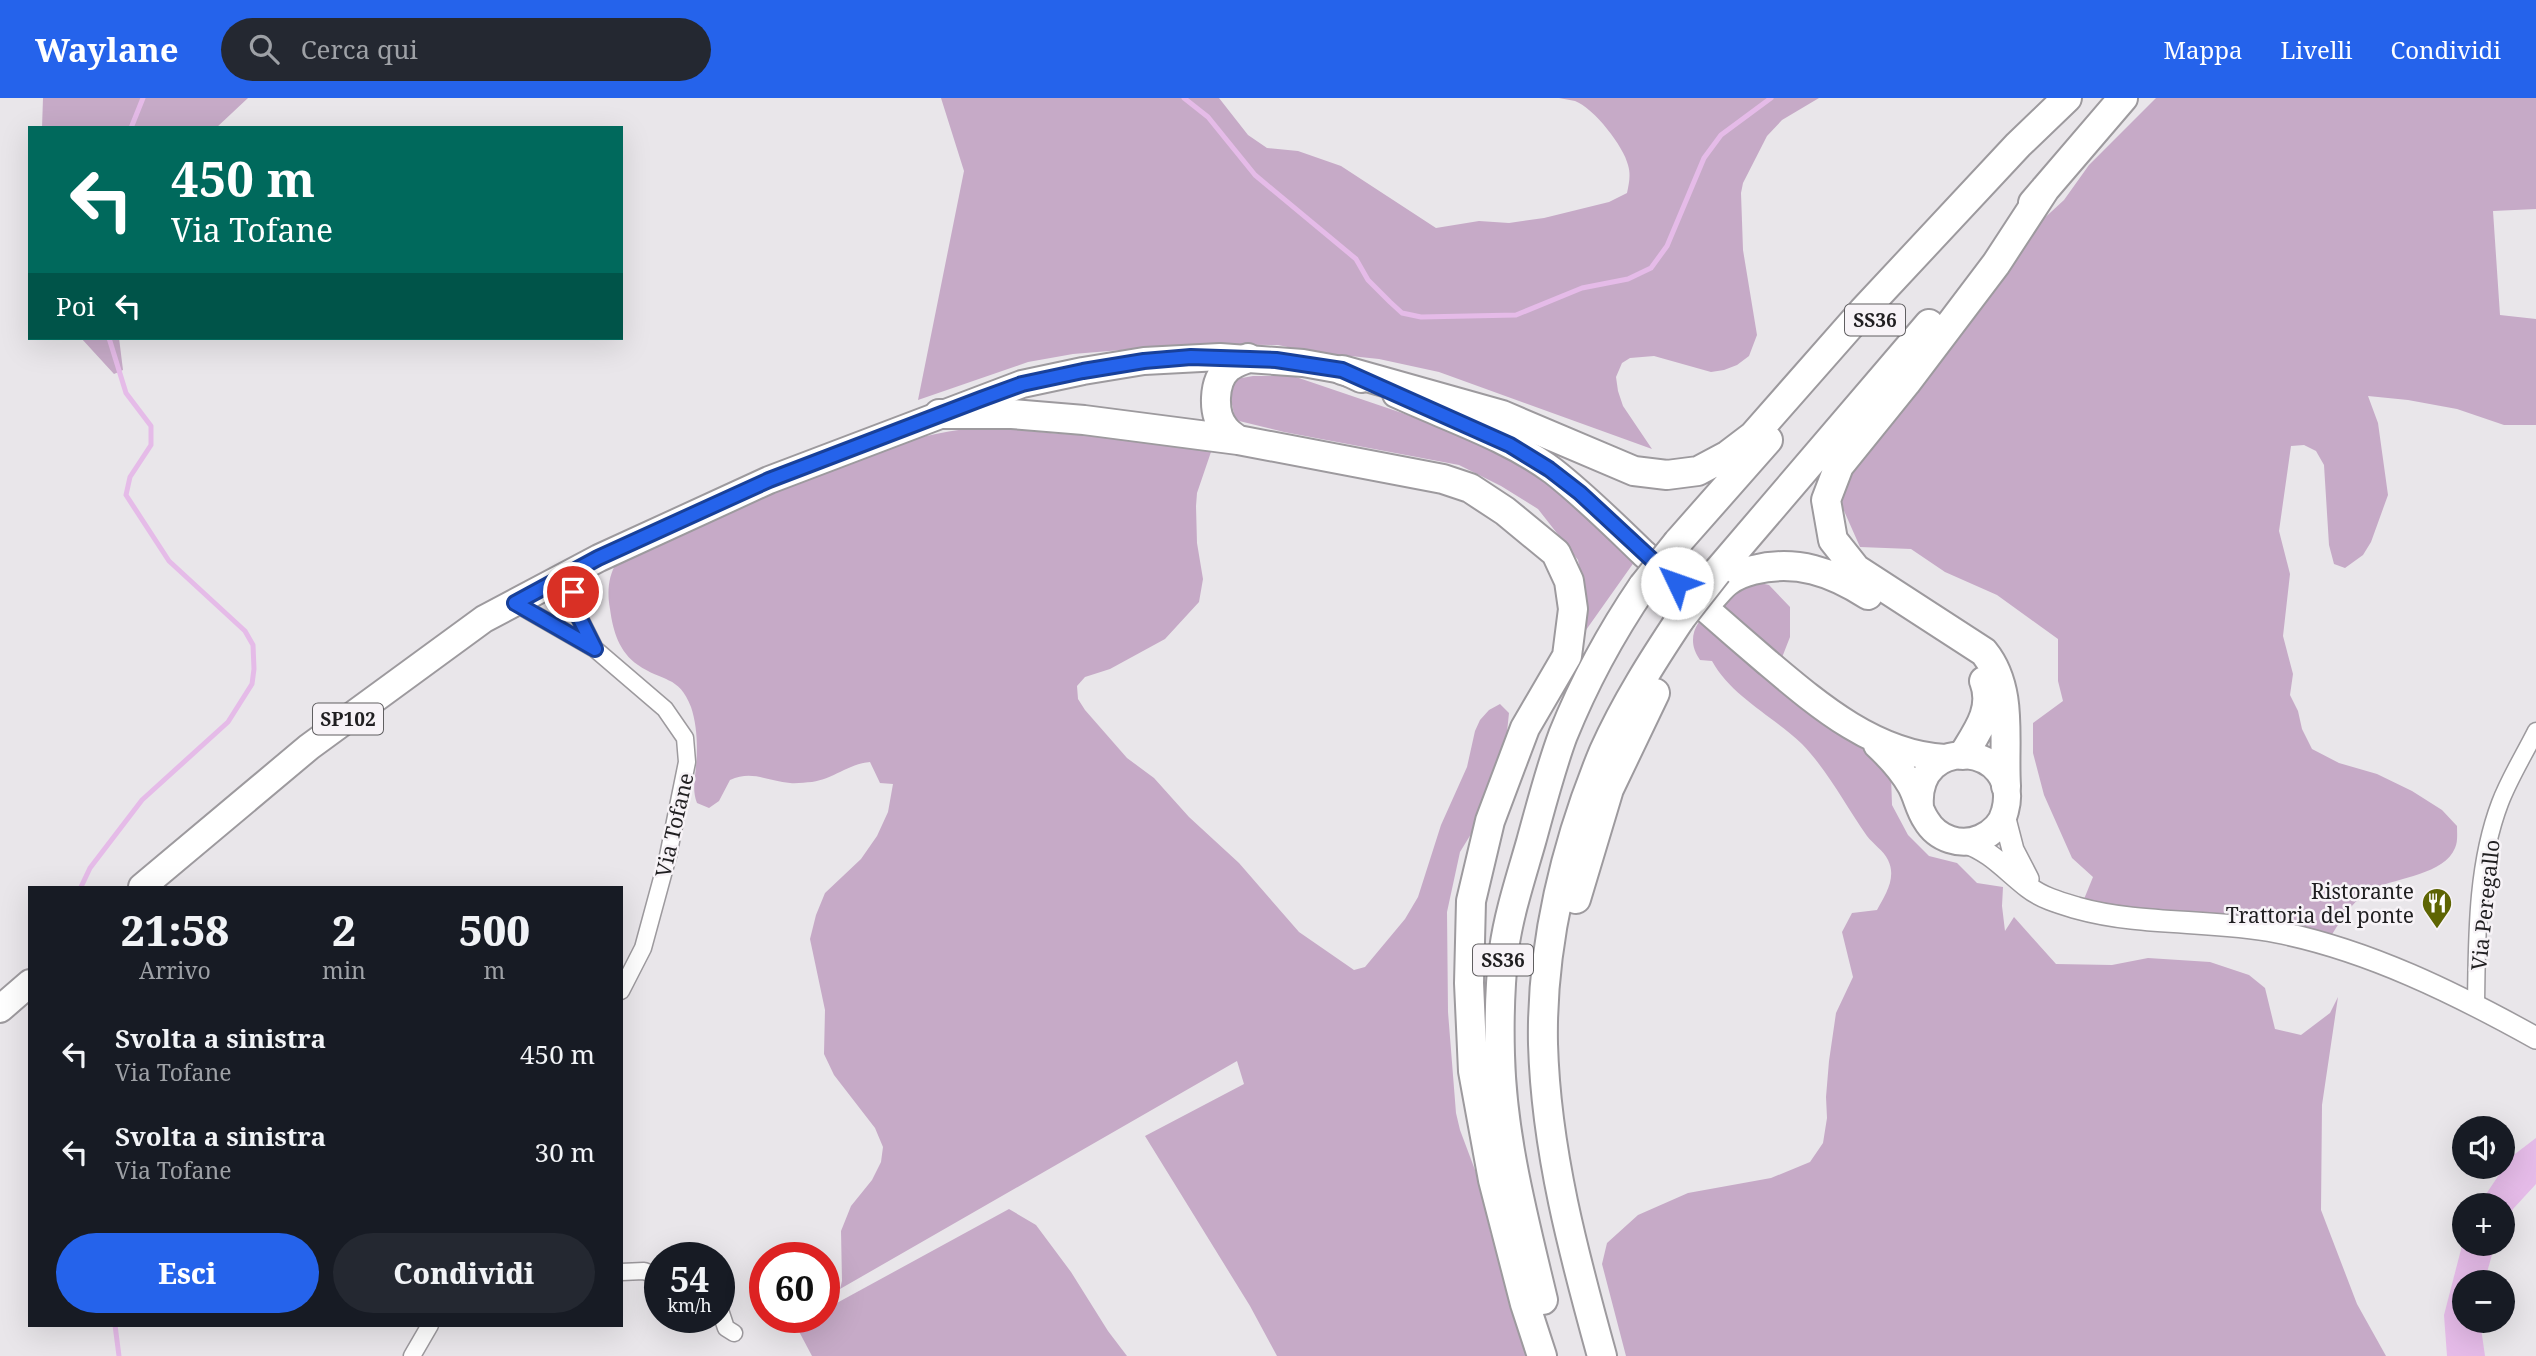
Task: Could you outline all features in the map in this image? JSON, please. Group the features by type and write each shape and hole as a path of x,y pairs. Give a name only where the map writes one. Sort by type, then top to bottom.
{"highway":[{"path":"1342,370 1502,415 1634,471 1667,475 1698,471 1728,456 1753,436 1863,311 2018,145 2067,98"},
{"name":"SS36","path":"1556,1356 1520,1202 1506,1121 1499,1003 1504,947 1522,872 1563,736 1588,678 1617,624 1678,542 2073,98"},
{"name":"SS36","path":"1602,1356 1577,1266 1553,1149 1545,1069 1544,1010 1551,941 1568,851 1605,750 1645,673 1715,584 2123,98"},
{"path":"2006,786 2005,697 1994,664 1984,652 1856,569 1833,540 1826,500 1839,466 1996,264 2045,189"},
{"path":"1238,440 1224,429 1219,417 1216,393 1227,369 1248,358"},
{"path":"939,414 1012,414 1060,418 1238,440 1431,477 1469,488 1506,511 1556,553 1569,580 1573,609 1567,656 1525,729 1490,821 1471,901 1469,983 1473,1071 1493,1180 1525,1304 1542,1356"},
{"path":"1715,584 1765,567 1806,567 1844,580 1964,657 1979,672 1986,685 1986,715 1954,757"}],"main road":[{"name":"SP102","path":"143,886 309,747 484,619 598,558 769,480 1022,384 1083,371 1191,357 1248,358 1342,370 1510,445 1549,469 1580,493 1711,615 1798,688 1865,734 1899,767 1920,807"},
{"name":"SP102","path":"1865,734 1908,753 1954,757"},
{"path":"1977,756 1999,772 2006,786 2004,816 1997,826 1988,835 1964,842 1952,841 1931,829 1920,807 1919,796 1927,774 1954,757 1977,756"},
{"path":"0,1009 28,985"}],"street":[{"name":"Via Tofane","path":"570,573 576,611 595,649"},
{"name":"Via Tofane","path":"515,603 595,649 665,709 685,738 687,762 668,856 643,948 623,987"},
{"name":"Via Peregallo","path":"2476,1004 2477,934 2486,855 2500,803 2536,731"},
{"path":"2004,816 2021,869 2040,895"},
{"path":"1964,842 1990,854 2040,895 2080,909 2127,917 2278,932 2356,954 2476,1004 2536,1038"},
{"path":"623,1272 644,1271"},
{"path":"412,1356 429,1327"}],"shaded area":[{"path":"43,98 248,98 218,126 42,126"},
{"path":"941,98 1219,98 1248,135 1267,148 1298,151 1341,166 1436,228 1479,221 1509,223 1544,218 1609,202 1627,193 1629,169 1614,139 1583,105 1559,98 1819,98 1782,120 1767,136 1743,183 1743,250 1757,335 1749,356 1737,365 1711,372 1654,356 1630,358 1622,363 1616,377 1623,406 1652,449 1439,372 1379,359 1312,352 1278,345 1194,344 1073,354 1028,362 918,400 964,171"},
{"path":"2156,98 2536,98 2536,209 2493,211 2500,315 2536,319 2536,425 2504,425 2457,409 2368,396 2378,423 2388,495 2371,542 2363,555 2345,568 2334,564 2329,545 2324,465 2316,451 2304,445 2291,446 2279,531 2290,574 2283,636 2293,674 2290,695 2298,711 2302,729 2312,749 2339,763 2377,774 2412,791 2442,810 2457,826 2457,843 2450,857 2420,874 2384,884 2367,893 2346,913 2326,945 2080,909 2093,877 2072,858 2044,795 2033,753 2033,723 2063,701 2058,681 2058,639 1997,595 1945,572 1911,549 1860,547 1841,504 1841,476 2013,247 2064,200 2089,165"},
{"path":"83,340 119,340 123,370 114,374"},
{"path":"1253,376 1293,376 1405,414 1482,445 1547,480 1637,558 1586,630 1583,584 1578,560 1538,509 1459,465 1284,432 1235,420 1230,394 1236,379"},
{"path":"989,427 1061,434 1115,435 1212,449 1197,493 1197,543 1203,579 1199,602 1165,639 1110,669 1085,677 1077,686 1078,699 1127,758 1154,778 1189,817 1239,863 1299,932 1354,970 1365,967 1405,919 1418,897 1441,825 1467,767 1480,720 1489,710 1500,704 1509,713 1505,751 1479,821 1460,852 1447,912 1448,1012 1456,1113 1460,1130 1478,1178 1491,1235 1504,1264 1529,1356 1277,1356 1250,1306 1145,1136 1244,1084 1237,1061 840,1289 841,1231 851,1206 872,1180 881,1162 883,1147 875,1128 834,1075 824,1054 825,1010 810,939 825,893 861,859 877,836 888,812 893,784 880,783 870,762 812,782 793,783 753,776 738,777 730,780 719,801 709,808 697,803 694,789 696,736 691,707 675,684 638,665 626,654 615,633 611,617 609,585 617,562 724,514 886,448 962,430"},
{"path":"1747,580 1769,585 1790,607 1790,637 1774,678 1875,759 1891,776 1892,805 1908,835 1929,856 1957,863 1977,883 2003,887 2005,931 2014,917 2056,964 2112,965 2148,958 2210,962 2249,975 2265,988 2275,1029 2301,1035 2330,1013 2338,997 2322,1105 2321,1210 2357,1304 2386,1356 1626,1356 1602,1264 1607,1243 1638,1215 1688,1193 1771,1178 1810,1162 1823,1143 1827,1118 1829,1061 1836,1013 1853,977 1842,932 1852,913 1877,910 1891,880 1886,857 1867,836 1811,754 1791,734 1730,685 1712,661 1700,660 1694,647 1693,635 1698,624 1715,604"},
{"path":"2536,1138 2536,1184 2515,1207 2515,1193 2487,1193 2496,1179 2515,1179 2515,1154"},
{"path":"1009,1209 1036,1225 1127,1356 812,1356 800,1333 840,1333 840,1301"},
{"path":"2459,1256 2492,1256 2488,1270 2456,1270"},
{"path":"2452,1284 2452,1333 2482,1333 2485,1356 2447,1356 2444,1315"}],"waterway":[{"path":"132,126 143,98"},
{"path":"1184,98 1208,117 1255,175 1356,259 1368,280 1390,302 1402,313 1421,317 1516,315 1582,288 1628,279 1651,268 1667,246 1704,158 1721,135 1771,98"},
{"path":"81,886 90,868 142,800 228,722 252,684 254,669 253,645 245,631 169,561 126,495 130,477 151,445 151,426 126,393 110,340"},
{"path":"115,1327 119,1356"}],"place":[{"name":"Ristorante Trattoria del ponte","path":"2437,930"}],"route":[{"path":"573,592 576,611 595,649 515,603 598,558 769,480 939,414 1022,384 1144,361 1191,357 1248,358 1342,370 1510,445 1549,469 1580,493 1677,583"}]}
